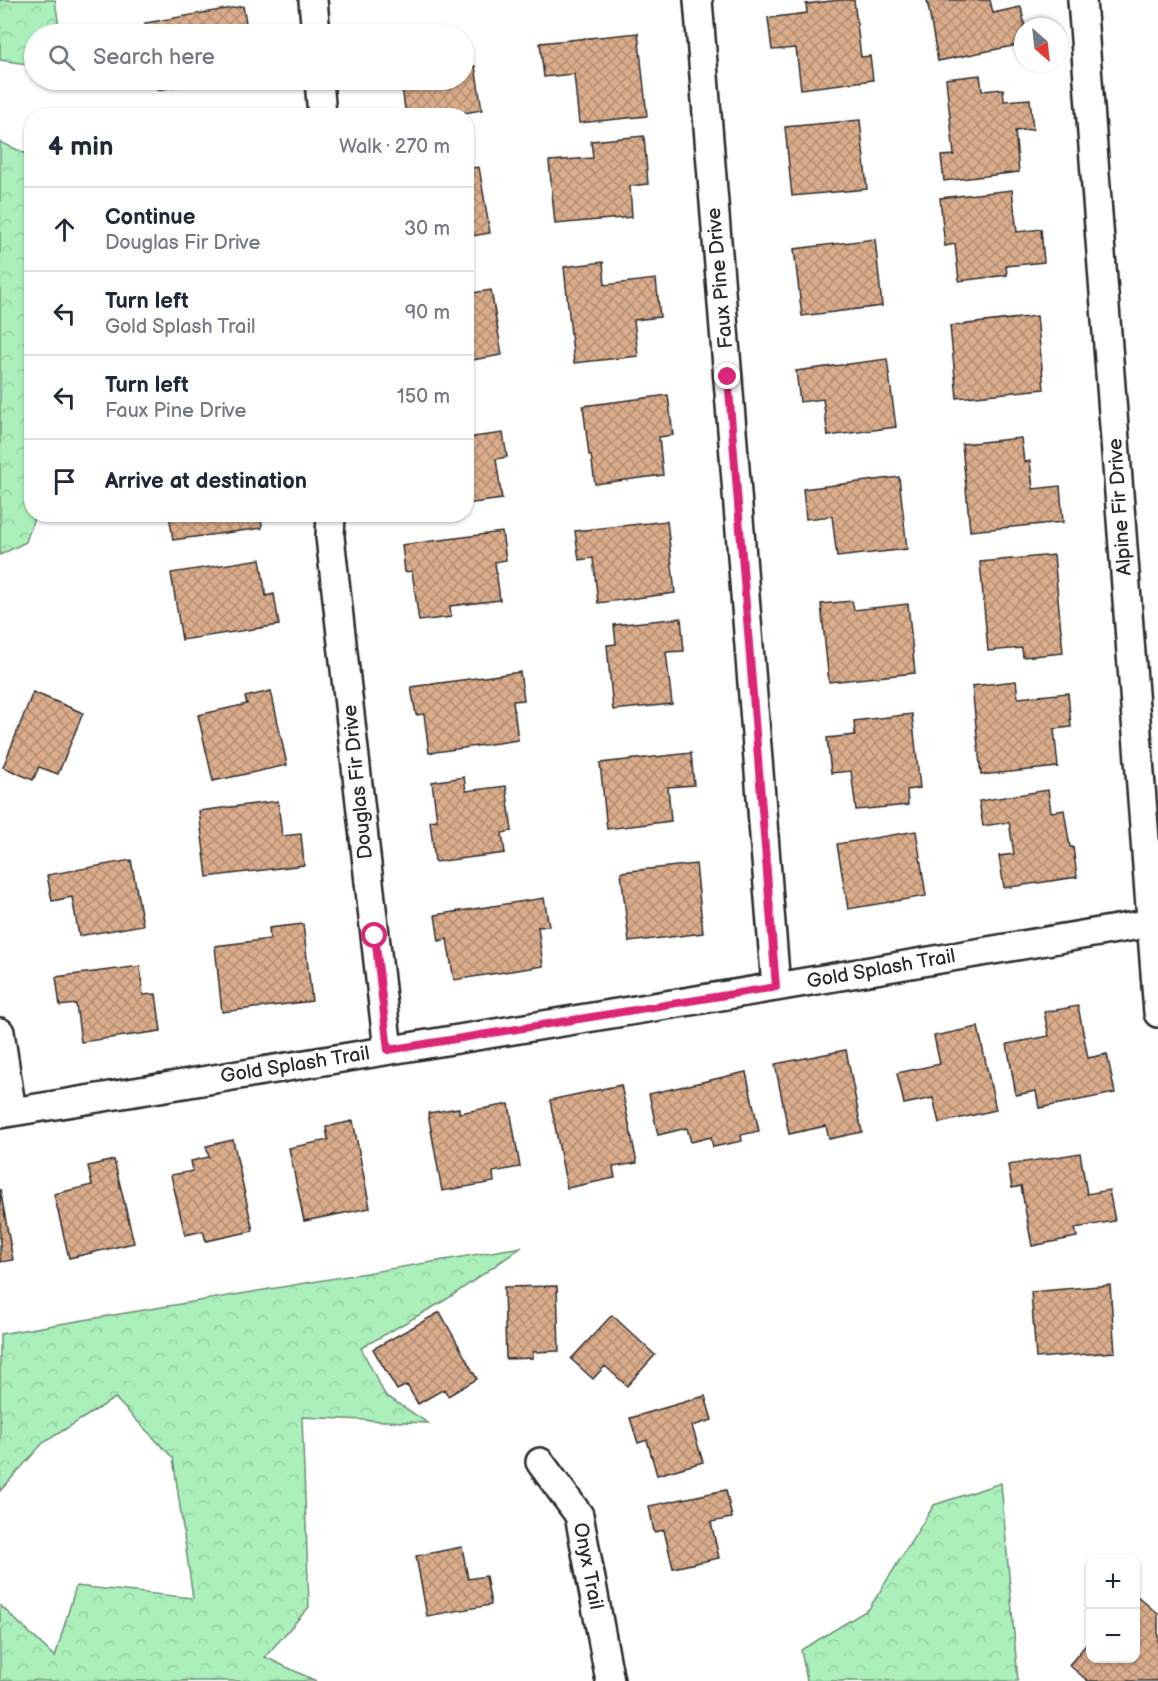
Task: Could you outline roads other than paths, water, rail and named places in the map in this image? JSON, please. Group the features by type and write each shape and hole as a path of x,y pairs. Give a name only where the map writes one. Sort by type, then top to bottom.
{"street":[{"name":"Faux Pine Drive","path":"698,0 776,987"},
{"name":"Alpine Fir Drive","path":"1082,0 1154,923 1158,1013"},
{"path":"318,24 321,1"},
{"path":"320,90 321,108"},
{"name":"Douglas Fir Drive","path":"331,522 330,537 388,1050"},
{"name":"Gold Splash Trail","path":"6,1113 1154,923"},
{"path":"0,1032 6,1113"},
{"name":"Onyx Trail","path":"540,1462 579,1515 610,1681"}]}
